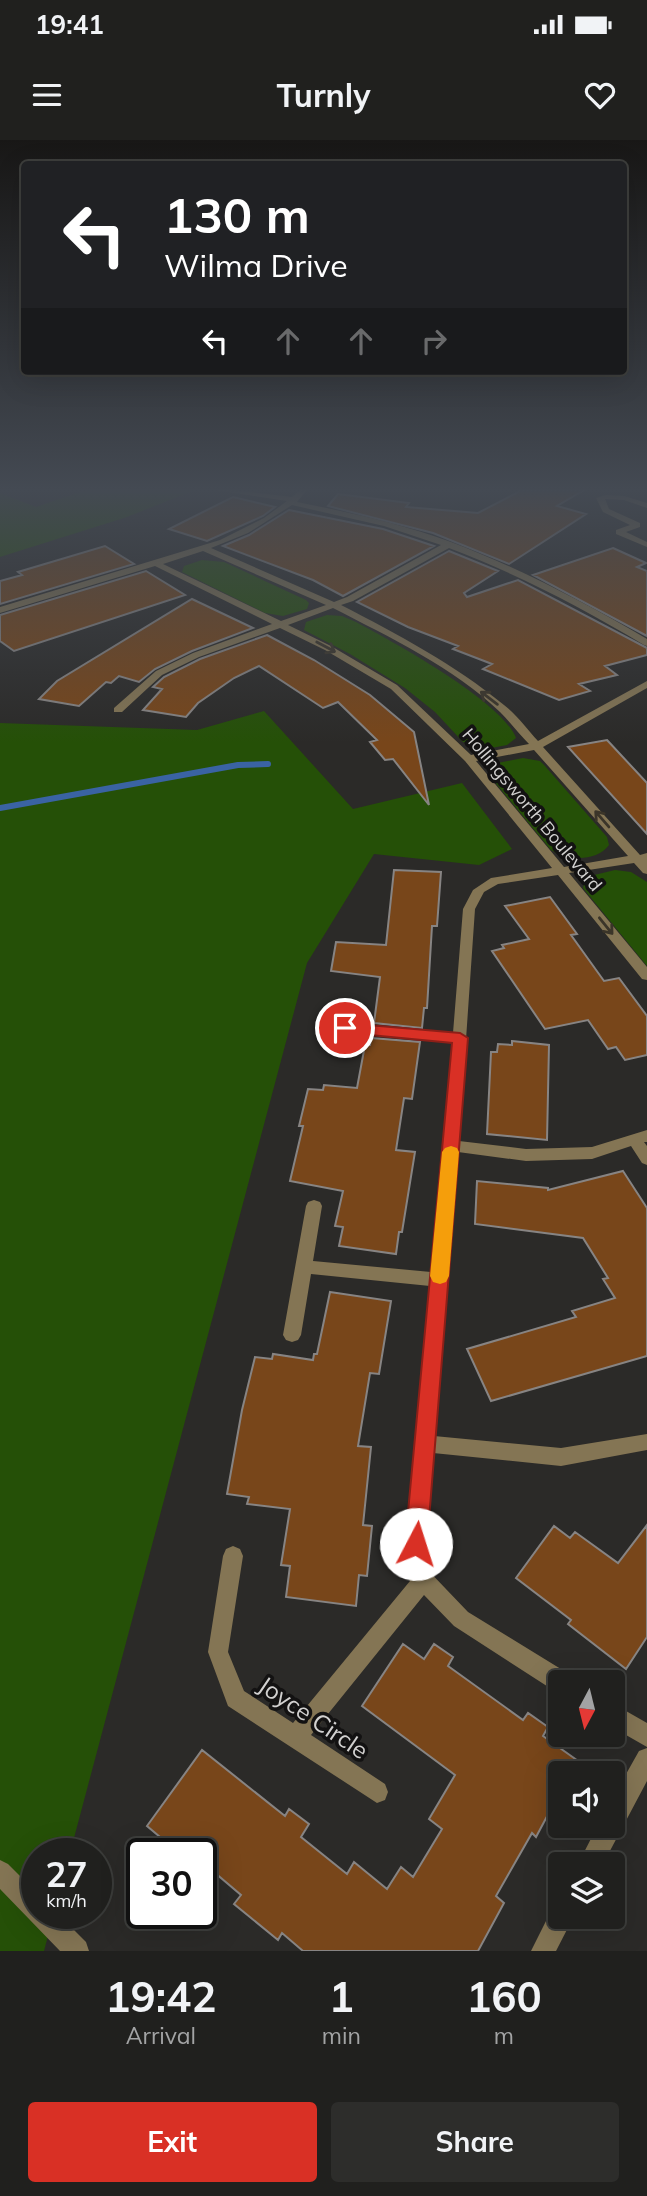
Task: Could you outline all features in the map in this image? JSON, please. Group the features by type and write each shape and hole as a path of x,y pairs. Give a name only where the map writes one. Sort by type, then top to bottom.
{"street":[{"path":"0,610 117,575"},
{"name":"Hollingsworth Boulevard","path":"178,575 328,648 394,687 469,759 647,976"},
{"path":"264,575 334,605 410,644 452,670 503,709 642,858 647,870"},
{"path":"118,710 159,673 196,655 283,626 334,605 391,575"},
{"path":"525,575 572,598 647,643"},
{"path":"469,759 537,746 647,684"},
{"path":"548,1674 461,1619 414,1569 469,909 479,890 495,881 642,858"},
{"path":"345,1028 460,1038"},
{"path":"451,1146 526,1155 592,1153 641,1138 647,1159"},
{"path":"292,1335 314,1206"},
{"path":"304,1267 439,1280"},
{"path":"425,1444 561,1457 647,1442"},
{"name":"Joyce Circle","path":"233,1556 218,1652 236,1698 377,1792"},
{"path":"295,1737 424,1580"},
{"path":"625,1722 647,1736"},
{"path":"625,1800 647,1759"},
{"path":"0,1872 21,1894"},
{"path":"56,1929 77,1951"},
{"path":"543,1951 555,1929"}],"green space":[{"path":"187,575 251,575 309,603 307,609 283,616 265,613"},
{"path":"327,615 342,616 356,622 445,674 491,707 507,723 516,738 507,745 486,749 463,742 435,712 405,688 304,630 306,622"},
{"path":"264,711 353,809 462,783 512,849 479,865 374,854 307,963 74,1838 21,1838 21,1929 50,1929 44,1951 0,1951 0,723 197,730"},
{"path":"523,758 540,761 607,837 609,845 603,851 589,857 573,858 551,850 489,775 493,764"},
{"path":"615,870 631,872 647,882 647,966 583,888 586,877"}],"building":[{"path":"22,575 99,575 0,604 0,581"},
{"path":"134,575 152,575 185,595 14,651 0,641 0,615"},
{"path":"298,575 382,575 343,596"},
{"path":"407,575 493,575 464,593 467,597 518,580 647,648 647,655 605,666 617,675 579,684 590,691 559,700 483,669 492,664 453,649 458,646 408,627 357,602"},
{"path":"533,575 647,575 647,636"},
{"path":"192,599 253,628 192,651 155,669 139,682 119,676 111,683 106,682 79,706 39,699 57,681"},
{"path":"267,635 370,695 414,732 429,805 393,759 385,760 370,742 377,740 338,702 323,708 259,666 234,678 198,703 186,717 143,710 162,689 153,687 164,677 200,659"},
{"path":"607,740 647,783 647,834 568,747"},
{"path":"394,870 441,872 437,926 432,926 427,1008 424,1008 422,1028 374,1023 380,977 331,971 336,942 386,945"},
{"path":"550,897 577,934 571,935 604,981 619,978 647,1016 647,1055 625,1060 616,1047 608,1049 588,1020 545,1029 492,951 504,948 502,945 529,939 505,906"},
{"path":"371,1038 420,1042 412,1099 404,1098 396,1150 415,1152 396,1254 339,1246 343,1227 335,1226 343,1191 290,1181 303,1126 299,1126 308,1089 323,1090 324,1085 357,1088 365,1045 370,1045"},
{"path":"512,1041 549,1045 547,1140 487,1134 491,1052 497,1052 498,1044 512,1045"},
{"path":"623,1171 647,1208 647,1356 491,1401 467,1349 576,1317 572,1311 615,1298 603,1279 608,1278 583,1238 475,1224 477,1181 548,1190"},
{"path":"330,1292 391,1301 379,1374 370,1373 358,1446 371,1447 363,1525 372,1526 367,1576 359,1575 356,1606 286,1597 290,1566 281,1565 290,1509 247,1504 249,1497 227,1494 242,1410 255,1357 272,1359 273,1354 313,1360 314,1354 317,1354"},
{"path":"647,1525 647,1637 626,1669 568,1624 571,1620 516,1578 554,1526 570,1538 575,1532 618,1563"},
{"path":"403,1644 424,1659 434,1644 453,1657 448,1666 523,1720 528,1713 548,1727 543,1736 548,1740 548,1747 558,1747 578,1761 548,1761 548,1814 536,1837 532,1833 496,1896 504,1903 478,1951 303,1951 282,1933 278,1940 234,1904 241,1895 217,1875 217,1838 161,1838 147,1826 202,1750 285,1816 289,1809 309,1824 301,1837 347,1874 354,1862 387,1889 401,1867 413,1877 442,1829 429,1819 455,1775 362,1706"}],"waterway":[{"path":"0,808 238,765 268,764"}],"slow traffic":[{"path":"440,1276 451,1152"}],"route":[{"path":"345,1028 460,1038 416,1544"}]}
